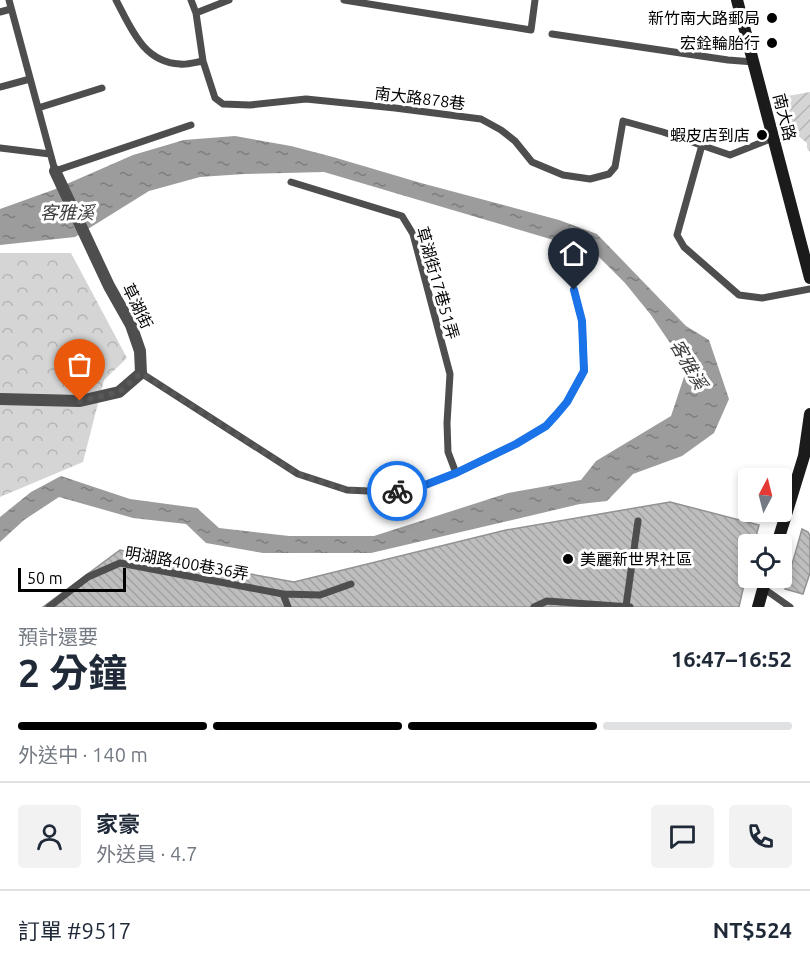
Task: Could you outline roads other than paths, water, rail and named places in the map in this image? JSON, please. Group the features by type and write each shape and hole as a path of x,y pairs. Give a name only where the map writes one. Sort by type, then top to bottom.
{"main road":[{"name":"南大路","path":"738,0 810,278"},
{"path":"780,534 804,456 810,414"},
{"path":"759,607 764,588"}],"street":[{"name":"草湖街","path":"55,171 109,286 131,325 140,351 141,373"},
{"path":"0,399 80,401 119,392 141,373"}],"lane":[{"path":"9,0 55,171 191,125"},
{"path":"116,0 140,45 159,59 180,64 203,61"},
{"name":"南大路878巷","path":"191,0 203,61 215,98 223,104 250,105 306,99 481,119 515,141 532,162 563,175 590,179 609,174 615,167 623,121 730,155 773,138"},
{"path":"195,13 229,0"},
{"path":"344,0 531,30 535,0"},
{"path":"0,12 11,9"},
{"path":"552,34 754,62"},
{"path":"0,87 30,79"},
{"path":"38,108 102,88"},
{"path":"702,145 677,234 684,247 740,295 762,298 810,289"},
{"path":"0,148 50,154"},
{"name":"草湖街17巷51弄","path":"291,182 402,216 413,234 450,374 448,452 456,473"},
{"path":"141,373 298,474 347,490 389,492 425,485 456,473 516,444 546,426 567,402 584,371 582,321 574,290"},
{"path":"534,607 546,604 628,607 638,521"},
{"name":"明湖路400巷36弄","path":"49,607 88,578 120,563 283,594 320,595 351,584"},
{"path":"770,588 790,607"},
{"path":"283,594 288,607"}],"water":[{"name":"客雅溪","path":"235,136 291,146 333,157 559,220 597,234 686,326 709,340 729,399 714,433 682,456 633,474 607,501 580,504 371,553 263,553 206,543 186,524 133,518 59,497 24,520 0,542 0,517 31,492 61,476 130,499 197,508 219,528 289,536 374,536 508,493 581,480 596,461 671,416 687,368 651,315 625,283 594,252 324,172 200,177 149,191 75,237 0,245 0,209 53,190 133,155 184,140"}],"place":[{"name":"新竹南大路郵局","path":"772,18"},
{"name":"宏銓輪胎行","path":"772,43"},
{"name":"蝦皮店到店","path":"762,135"},
{"name":"美麗新世界社區","path":"568,559"}]}
